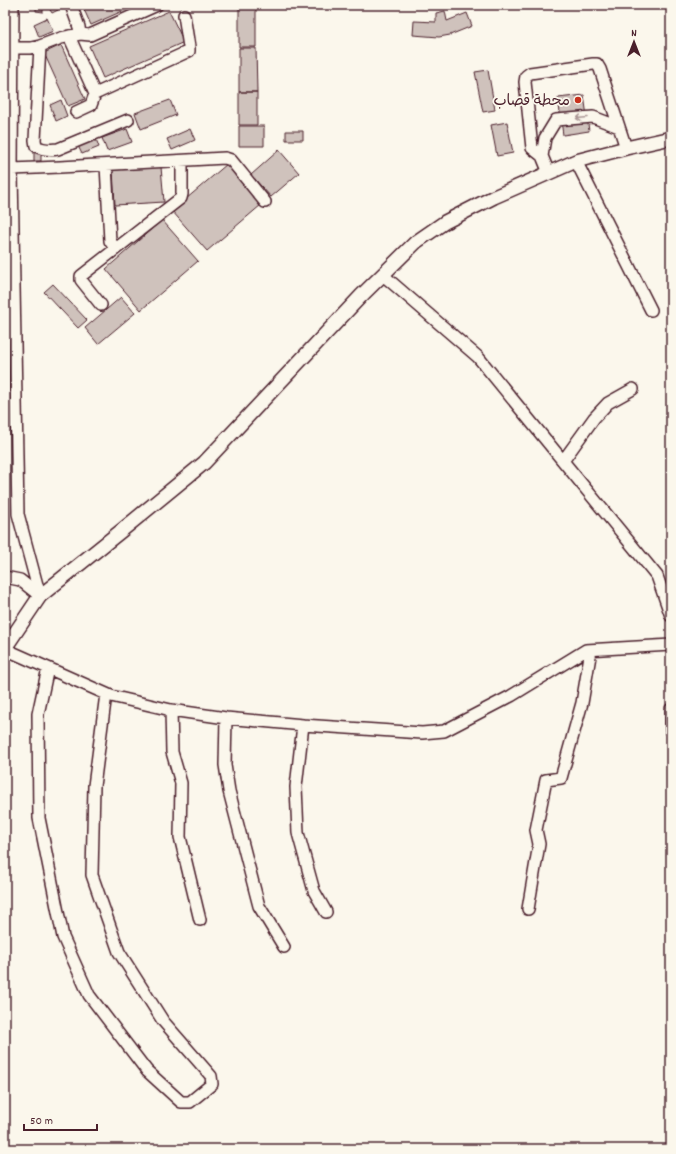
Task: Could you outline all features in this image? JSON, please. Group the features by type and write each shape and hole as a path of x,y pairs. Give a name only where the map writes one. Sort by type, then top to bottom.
{"main road":[{"path":"5,649 40,596 116,536 204,463 355,302 416,242 445,222 494,197 549,172 576,161 671,138"}],"street":[{"path":"13,5 9,154 12,169 18,514 40,596"},
{"path":"71,5 79,26 74,35 95,94 91,105 76,112"},
{"path":"12,48 31,48 74,35 90,35 157,5"},
{"path":"95,94 189,51 184,15"},
{"path":"40,46 35,140 36,146 41,149 58,149 128,120"},
{"path":"549,172 542,156 532,148 525,82 526,76 530,73 597,64 600,69 626,148"},
{"path":"542,156 545,138 556,120 593,117 619,127"},
{"path":"51,150 60,168"},
{"path":"12,169 60,168 225,158 231,160 265,202"},
{"path":"101,305 80,280 80,276 180,198 182,194 182,160"},
{"path":"576,161 651,310"},
{"path":"106,165 110,242 115,248"},
{"path":"383,275 478,357 657,576 671,616"},
{"path":"563,461 594,418 608,403 633,389"},
{"path":"5,577 20,580 40,596"},
{"path":"5,649 106,694 171,710 226,718 422,733 444,731 510,696 586,650 671,645"},
{"path":"528,909 539,844 536,830 546,780 561,778 582,703 591,650"},
{"path":"48,668 38,714 39,818 63,937 89,995 147,1071 181,1102 190,1102 212,1084 211,1076 163,1021 118,952 92,875 94,786 106,694"},
{"path":"671,709 671,730"},
{"path":"171,710 172,752 181,783 180,837 200,920"},
{"path":"226,718 225,765 229,790 259,906 284,947"},
{"path":"303,725 296,787 298,833 314,891 326,912"}],"building":[{"path":"36,5 43,5 43,12 36,11"},
{"path":"56,5 58,10 52,13 49,8"},
{"path":"82,5 136,5 91,25"},
{"path":"239,5 256,5 256,47 239,47"},
{"path":"169,11 184,42 103,78 89,46"},
{"path":"445,11 447,21 467,13 472,26 450,35 439,37 413,35 414,21 436,22 436,13"},
{"path":"47,18 53,31 39,37 34,24"},
{"path":"61,45 85,99 68,106 44,53"},
{"path":"239,48 256,48 257,92 239,92"},
{"path":"488,70 495,110 483,112 475,72"},
{"path":"239,92 257,92 257,125 239,125"},
{"path":"584,95 589,131 563,135 558,98"},
{"path":"61,100 67,116 56,121 50,105"},
{"path":"170,100 176,115 141,129 135,113"},
{"path":"507,122 513,153 497,156 491,125"},
{"path":"239,126 264,126 264,146 239,146"},
{"path":"127,129 132,142 107,151 102,138"},
{"path":"190,129 195,140 172,150 167,139"},
{"path":"286,131 303,131 303,140 286,140"},
{"path":"96,139 99,147 82,154 78,146"},
{"path":"279,150 299,173 271,197 251,175"},
{"path":"34,152 41,152 41,161 34,161"},
{"path":"227,164 261,205 207,251 172,211"},
{"path":"161,167 164,202 115,205 113,170"},
{"path":"162,220 198,261 141,310 106,269"},
{"path":"53,284 87,320 78,328 44,292"},
{"path":"121,297 135,313 98,344 85,328"}],"place":[{"name":"محطة قصاب","path":"578,100"}]}
